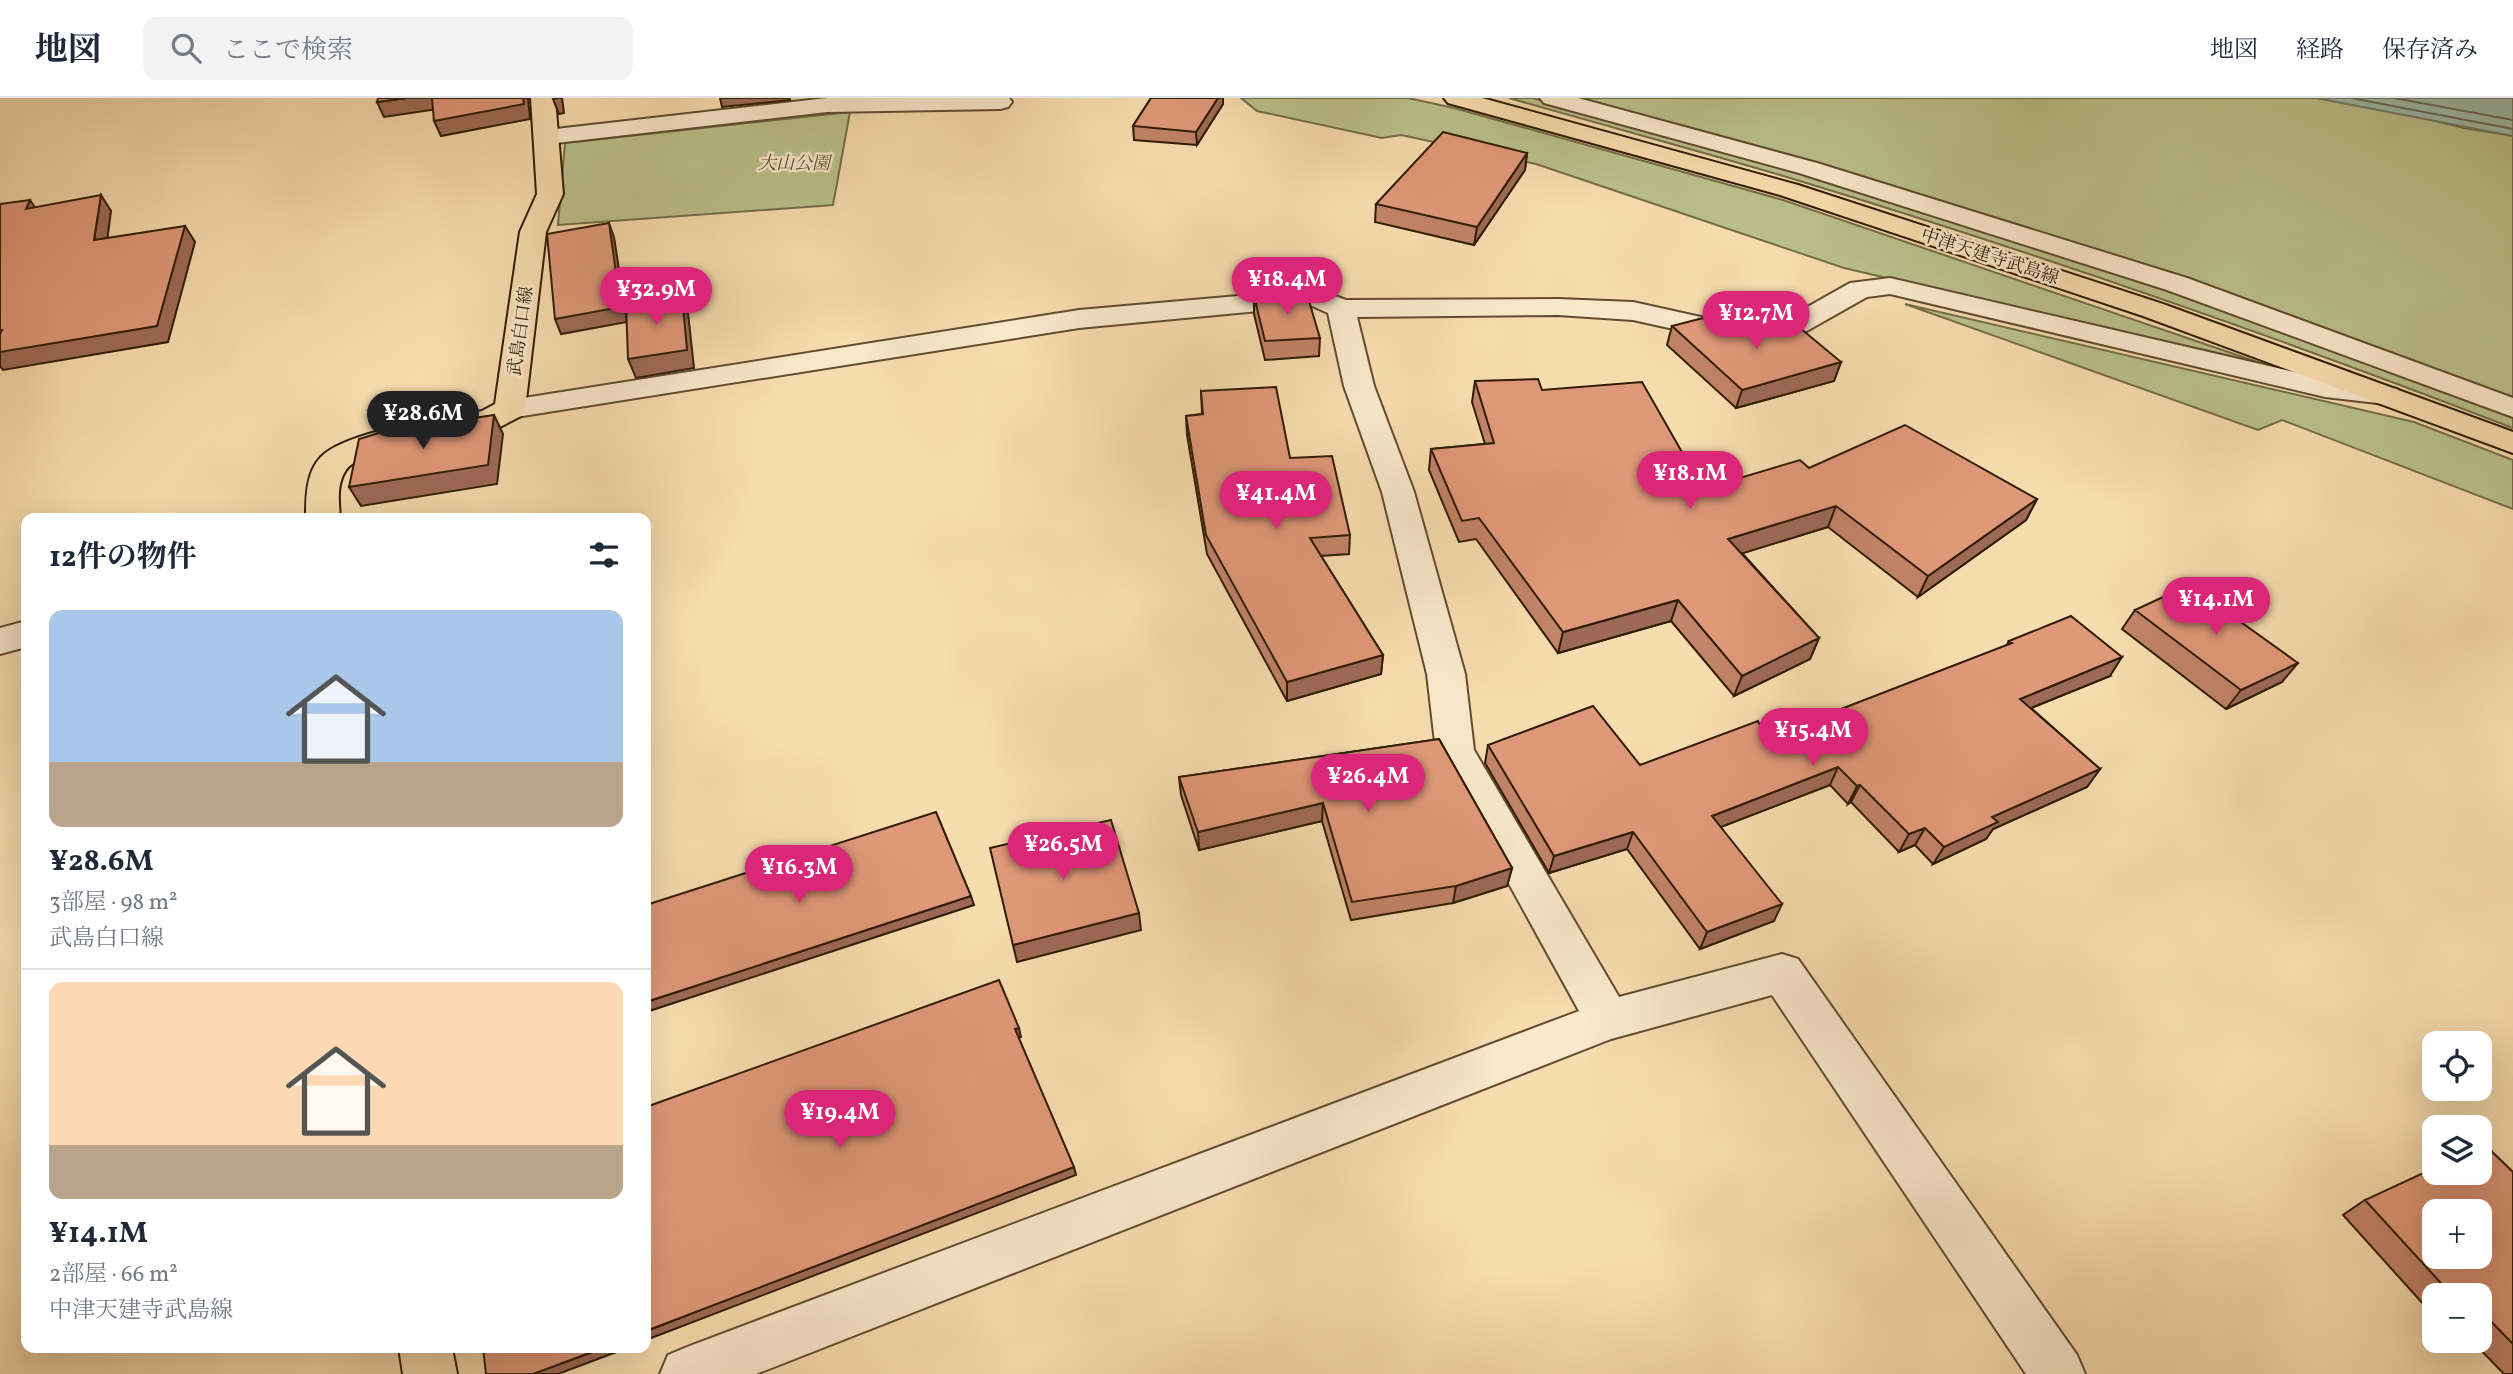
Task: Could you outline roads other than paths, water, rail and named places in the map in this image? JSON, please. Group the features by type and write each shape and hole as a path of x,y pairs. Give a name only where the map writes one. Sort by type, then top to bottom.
{"main road":[{"name":"武島白口線","path":"510,409 533,232 550,194 543,98"},
{"name":"中津天建寺武島線","path":"1456,98 1789,190 2153,310 2513,443"},
{"path":"323,513 322,490 333,463 365,445 491,419 510,409"},
{"path":"427,1353 430,1374"}],"street":[{"path":"1552,98 1808,168 2178,284 2513,408"},
{"path":"547,137 827,105 1000,102"},
{"path":"510,409 1079,318 1316,297 1341,309 1558,307 1633,312 1755,338 1786,331 1860,289 1890,286 2325,388 2386,395"},
{"path":"1341,309 1359,386 1398,492 1446,674 1454,751 1608,1020"},
{"path":"0,641 21,635"},
{"path":"687,1374 1608,1020 1782,973 2058,1374"}],"water":[{"path":"2316,98 2513,98 2513,136"}],"park label":[{"name":"大山公園","path":"794,163"}]}
